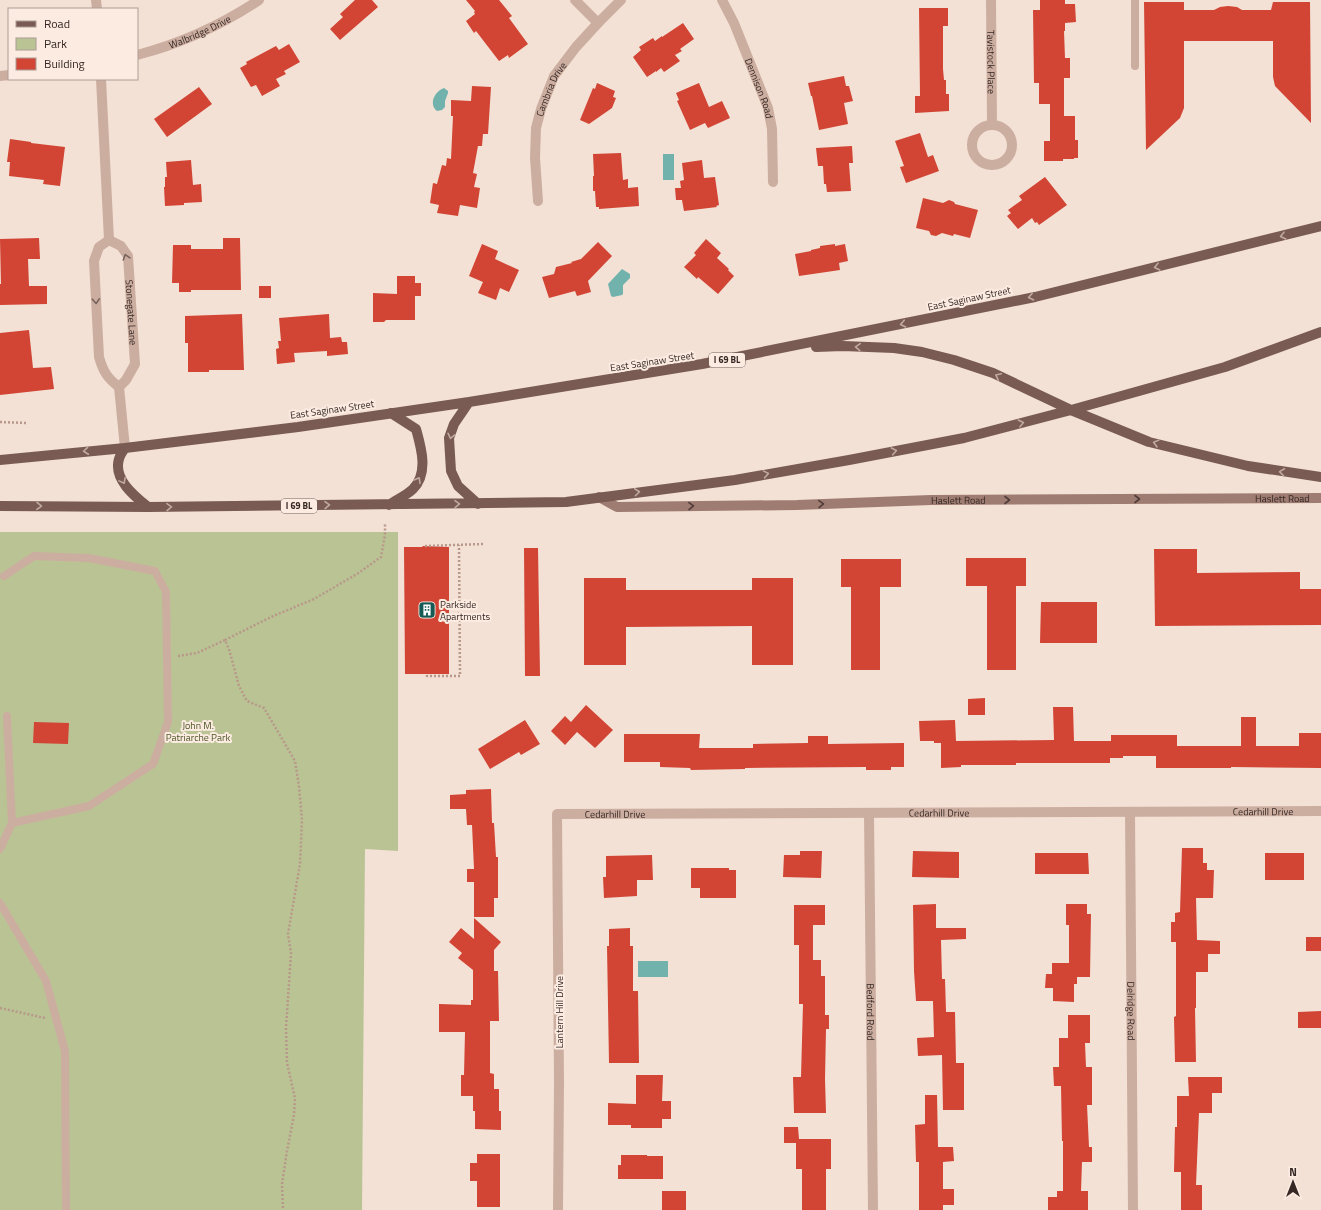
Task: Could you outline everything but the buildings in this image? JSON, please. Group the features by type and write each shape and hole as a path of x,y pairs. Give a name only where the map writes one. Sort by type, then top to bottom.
{"main road":[{"name":"East Saginaw Street","path":"0,460 125,448 298,427 469,402 702,364 1034,297 1321,226"},
{"name":"I 69 BL","path":"0,506 148,507 478,504 566,502 599,498 735,480 964,438 1225,367 1321,332"},
{"path":"782,349 843,346 894,348 922,352 954,360 993,373 1071,410 1149,442 1248,466 1321,477"},
{"path":"469,402 454,424 449,438 451,471 458,486 478,504"},
{"path":"389,505 413,489 422,474 422,449 416,429 391,413"},
{"path":"125,448 118,459 119,472 124,484 132,494 148,507"},
{"name":"Haslett Road","path":"599,498 617,507 796,505 932,500 1321,498"}],"street":[{"name":"Walbridge Drive","path":"138,55 150,52 201,32 259,0"},
{"path":"575,0 598,23"},
{"name":"Cambria Drive","path":"538,201 535,158 536,128 541,109 554,76 576,47 621,0"},
{"name":"Dennison Road","path":"722,0 734,22 768,108 772,129 773,182"},
{"name":"Tavistock Place","path":"991,0 992,124"},
{"path":"101,80 109,240 99,246 94,261 98,357 102,370 119,388 125,448"},
{"path":"992,124 1004,129 1012,140 1011,153 1002,163 996,165 982,163 977,159 971,147 974,134 985,125 992,124"},
{"name":"Stonegate Lane","path":"109,240 121,246 128,256 135,364 126,380 119,388"},
{"name":"Cedarhill Drive","path":"557,814 1321,811"},
{"name":"Delridge Road","path":"1130,812 1133,1210"},
{"name":"Bedford Road","path":"869,813 874,1210"},
{"name":"Lantern Hill Drive","path":"557,814 559,1083 558,1210"}],"lane":[{"path":"1135,0 1135,66"},
{"path":"4,576 34,556 89,558 154,571 166,592 168,722 153,764 89,806 12,823"},
{"path":"0,849 12,823 8,716"},
{"path":"0,903 46,981 65,1051 66,1210"}],"path":[{"path":"0,422 26,423"},
{"path":"168,658 197,653 271,617 314,599 357,574 381,557 385,535 385,524"},
{"path":"425,546 483,544"},
{"path":"427,675 460,676 459,545"},
{"path":"225,640 239,686 248,701 264,708 294,761 299,786 302,820 300,864 288,934 291,953 286,1028 287,1063 295,1098 294,1115 282,1184 283,1210"},
{"path":"0,1008 57,1021"}],"green space":[{"name":"John M. Patriarche Park","path":"0,532 398,532 398,851 365,849 362,1210 0,1210"}],"water":[{"path":"444,88 448,91 445,107 442,110 437,111 434,108 433,101 435,95"},
{"path":"663,154 674,154 674,180 663,180"},
{"path":"622,269 630,274 630,278 623,285 623,294 613,297 611,296 608,284"},
{"path":"638,961 668,961 668,977 638,977"}],"place":[{"name":"Parkside Apartments","path":"427,610"}]}
